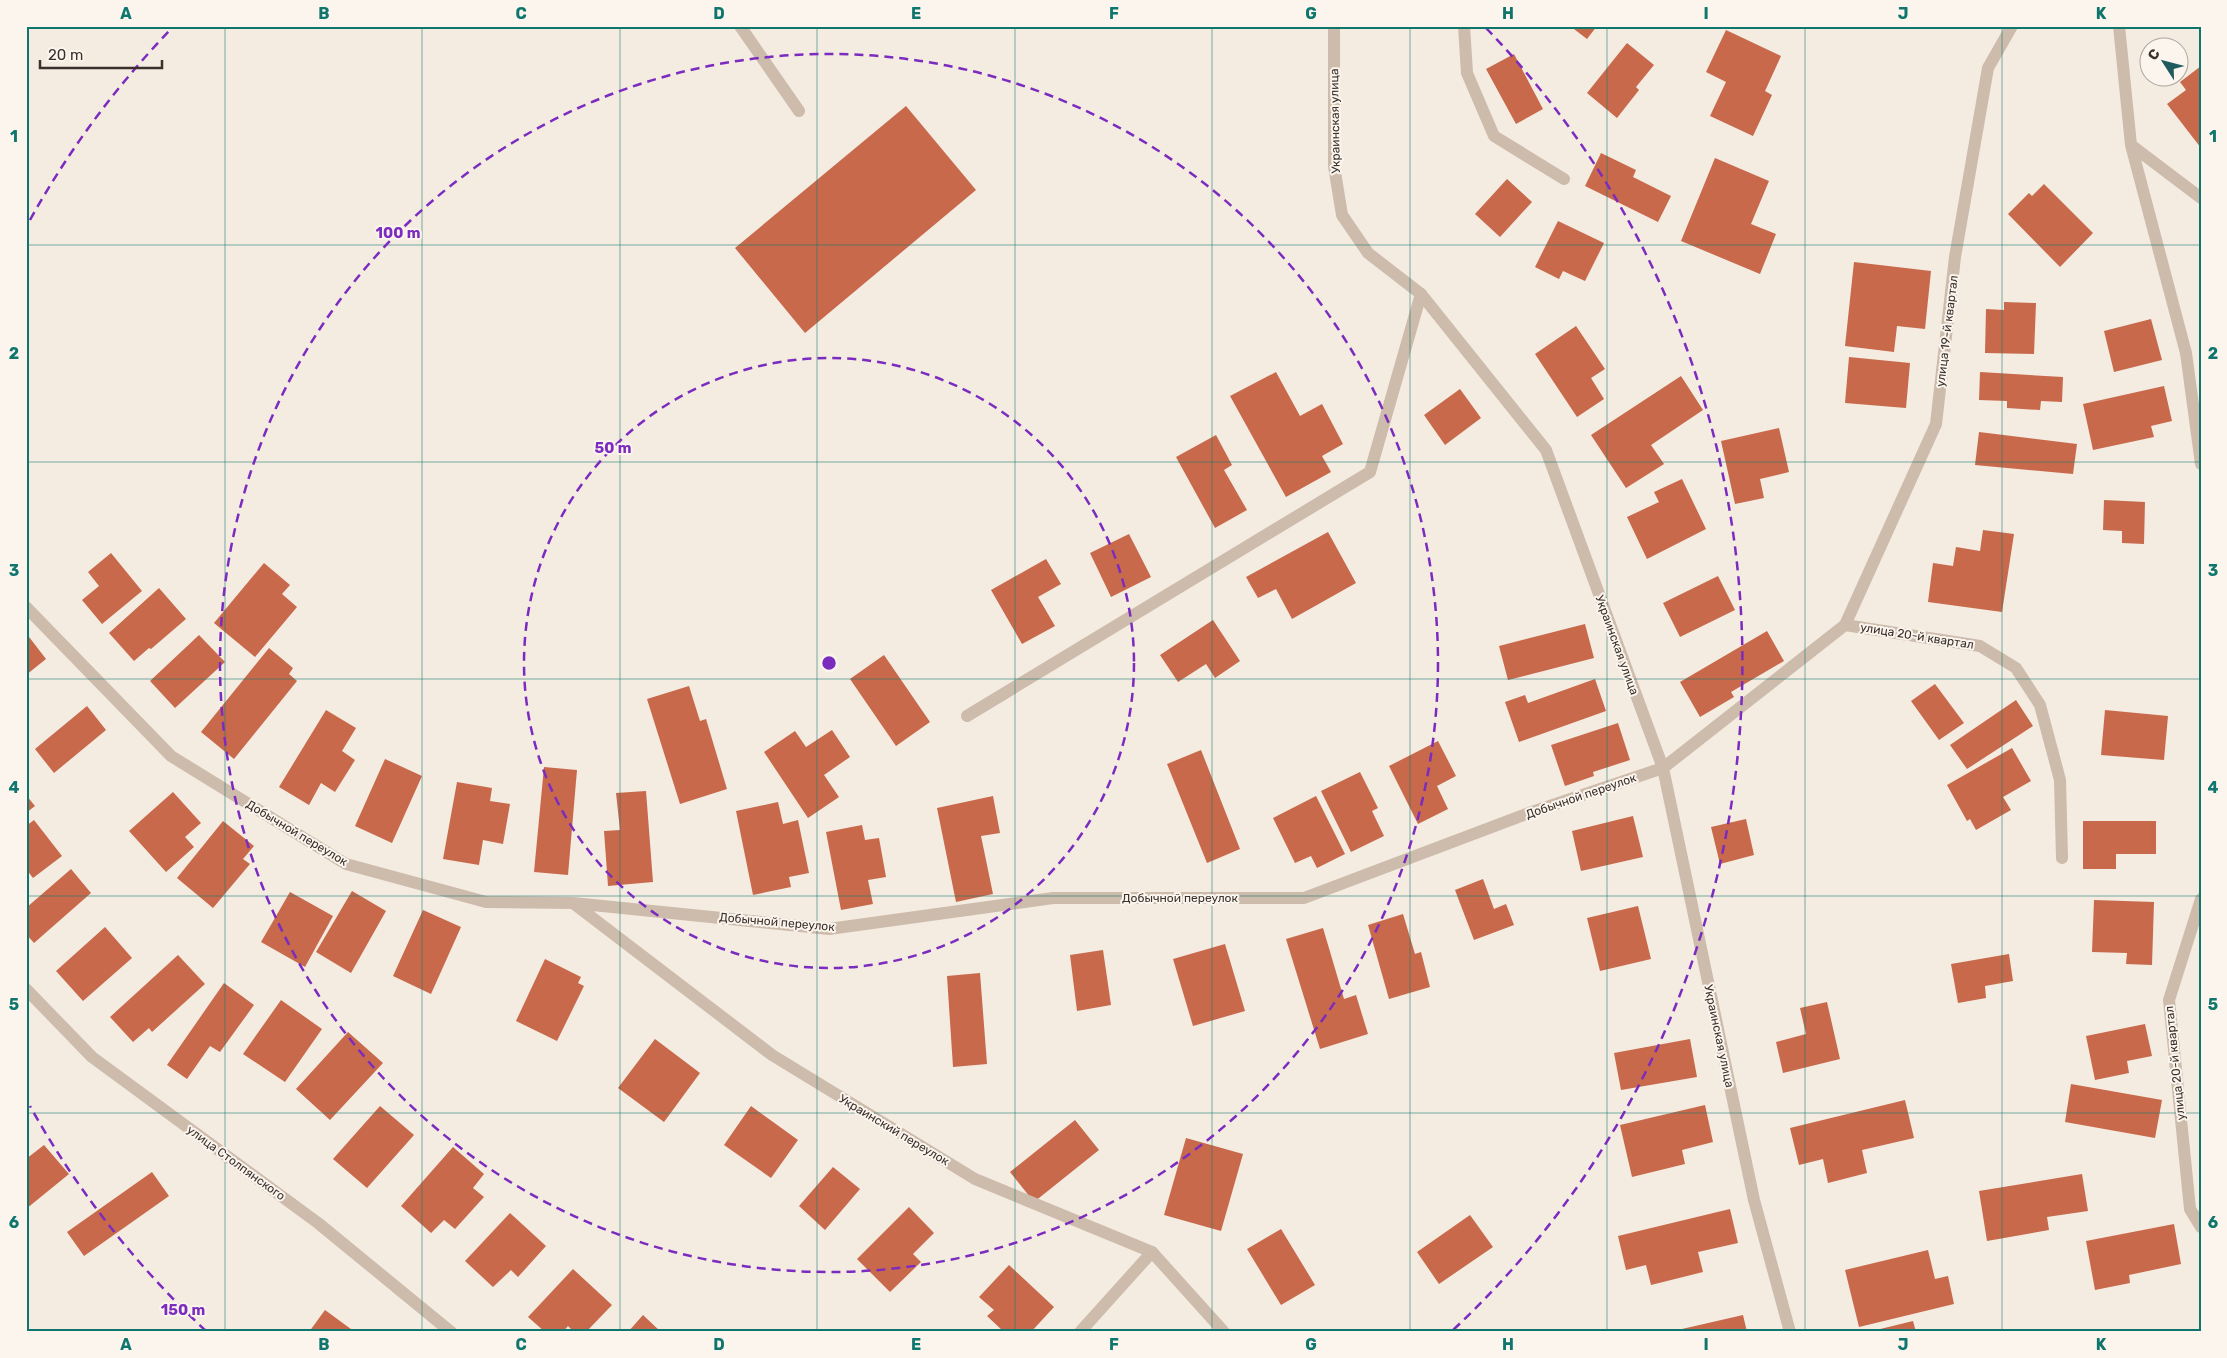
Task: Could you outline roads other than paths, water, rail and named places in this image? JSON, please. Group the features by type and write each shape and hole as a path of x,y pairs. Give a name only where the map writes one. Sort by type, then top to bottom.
{"street":[{"path":"740,26 799,111"},
{"name":"Украинская улица","path":"1334,26 1334,166 1342,215 1368,253 1421,294 1546,450 1662,768 1754,1200 1790,1332"},
{"path":"1464,26 1467,72 1494,136 1564,179"},
{"name":"улица 19-й квартал","path":"1844,625 1936,424 1955,257 1988,68 2012,26"},
{"path":"2119,26 2131,145 2186,353 2201,464"},
{"path":"2131,145 2201,198"},
{"path":"968,716 1370,472 1421,294"},
{"name":"Добычной переулок","path":"26,607 171,756 346,864 486,902 573,903 828,929 1053,898 1304,898 1529,813 1662,768"},
{"name":"улица 20-й квартал","path":"1662,768 1844,625 1980,646 2016,668 2040,705 2060,780 2062,858"},
{"name":"улица 20-й квартал","path":"2201,899 2169,1000 2190,1209 2201,1227"},
{"name":"Украинский переулок","path":"573,903 772,1055 975,1179 1152,1252 1224,1332"},
{"name":"улица Столпянского","path":"26,989 92,1057 318,1223 451,1332"},
{"path":"1080,1332 1152,1252"}]}
